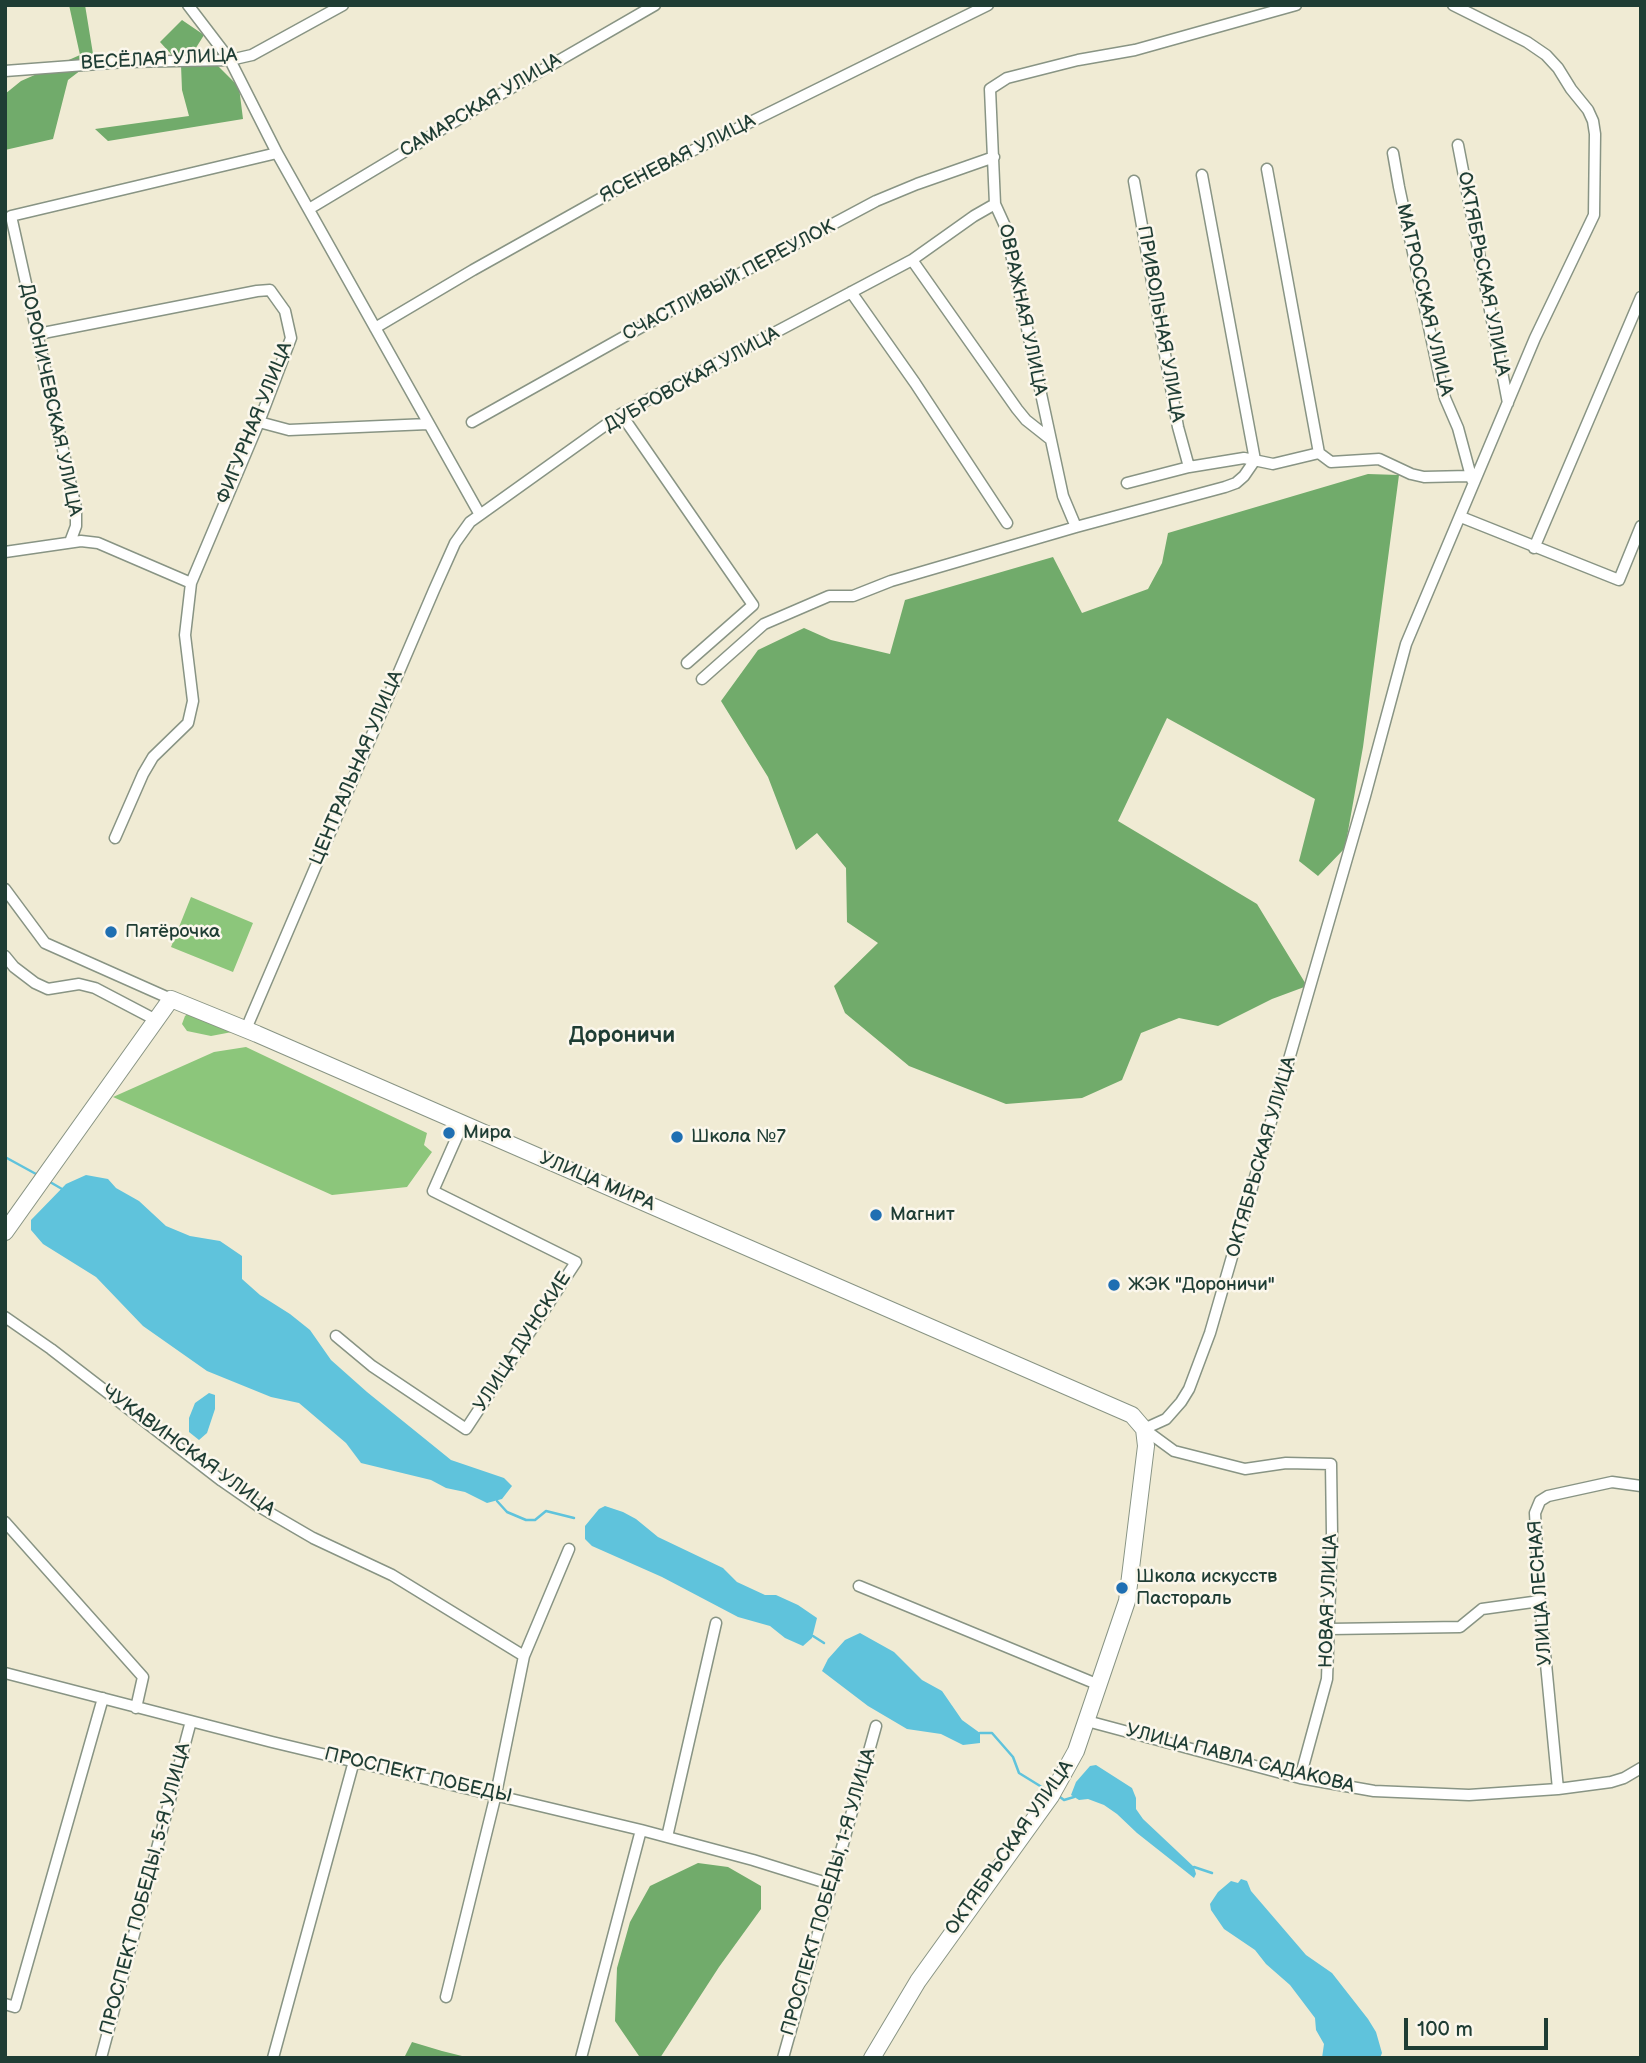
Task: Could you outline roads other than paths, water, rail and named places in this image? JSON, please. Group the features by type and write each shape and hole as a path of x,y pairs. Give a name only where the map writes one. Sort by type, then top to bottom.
{"street":[{"path":"188,5 230,60 277,153 479,513"},
{"name":"ВЕСЁЛАЯ УЛИЦА","path":"5,71 125,62 230,60 252,55 343,5"},
{"name":"САМАРСКАЯ УЛИЦА","path":"309,209 655,5"},
{"name":"ЯСЕНЕВАЯ УЛИЦА","path":"375,328 639,177 988,5"},
{"name":"ОВРАЖНАЯ УЛИЦА","path":"1076,527 1063,496 1005,226 995,204 990,89 1007,78 1078,60 1136,50 1296,5"},
{"name":"ОКТЯБРЬСКАЯ УЛИЦА","path":"872,2058 918,1981 1063,1777 1076,1751 1127,1601 1146,1446 1144,1429 1166,1419 1181,1402 1189,1389 1210,1333 1365,796 1406,644 1461,517 1472,480 1535,338 1594,215 1595,134 1588,110 1546,55 1527,41 1453,5"},
{"name":"ОКТЯБРЬСКАЯ УЛИЦА","path":"1458,145 1508,404"},
{"name":"ДОРОНИЧЕВСКАЯ УЛИЦА","path":"70,542 76,526 76,508 11,216 277,153"},
{"name":"МАТРОССКАЯ УЛИЦА","path":"1394,153 1439,373 1472,480"},
{"name":"СЧАСТЛИВЫЙ ПЕРЕУЛОК","path":"472,422 670,311 876,201 995,157"},
{"path":"1267,169 1319,453 1331,461 1379,459 1424,477 1472,480"},
{"path":"702,679 765,624 829,596 853,596 891,582 1076,527 1225,487 1244,476 1255,460 1202,175"},
{"name":"ПРИВОЛЬНАЯ УЛИЦА","path":"1134,181 1178,427 1189,467"},
{"name":"ДУБРОВСКАЯ УЛИЦА","path":"479,513 621,414 912,260 995,204"},
{"path":"912,260 1017,409 1050,439"},
{"name":"ФИГУРНАЯ УЛИЦА","path":"38,334 257,290 270,290 285,311 291,338 259,422 191,583 185,635 193,701 188,723 153,757 115,838"},
{"path":"851,292 915,383 1007,523"},
{"path":"1534,548 1641,297"},
{"path":"621,414 753,605 687,663"},
{"path":"259,422 289,430 428,424"},
{"path":"1127,484 1189,467 1244,458 1273,464 1319,453"},
{"name":"ЦЕНТРАЛЬНАЯ УЛИЦА","path":"246,1029 445,566 462,531 479,513"},
{"path":"1461,517 1619,580 1641,526"},
{"path":"5,552 70,542 98,543 191,583"},
{"name":"УЛИЦА МИРА","path":"5,889 45,943 1123,1409 1144,1429"},
{"path":"5,956 14,967 48,989 79,984 94,988 156,1020"},
{"path":"5,1232 171,999"},
{"name":"УЛИЦА ДУНСКИЕ","path":"336,1336 372,1366 466,1429 576,1262 433,1191 463,1123"},
{"name":"ЧУКАВИНСКАЯ УЛИЦА","path":"5,1317 258,1506 313,1538 392,1575 524,1656"},
{"name":"НОВАЯ УЛИЦА","path":"1144,1429 1174,1451 1245,1469 1286,1463 1331,1464 1332,1533 1327,1679 1300,1777"},
{"name":"УЛИЦА ЛЕСНАЯ","path":"1558,1789 1540,1601 1535,1513 1541,1501 1548,1496 1612,1482 1641,1486"},
{"path":"5,1522 143,1677 136,1708"},
{"path":"446,1997 496,1794 524,1656 569,1549"},
{"path":"859,1586 1099,1685"},
{"path":"1329,1629 1460,1627 1482,1609 1540,1601"},
{"path":"667,1837 716,1623"},
{"name":"ПРОСПЕКТ ПОБЕДЫ","path":"5,1673 136,1708 641,1830 830,1884"},
{"path":"10,2006 103,1698"},
{"name":"ПРОСПЕКТ ПОБЕДЫ, 5-Я УЛИЦА","path":"101,2058 191,1721"},
{"name":"УЛИЦА ПАВЛА САДАКОВА","path":"1087,1721 1300,1777 1374,1791 1469,1795 1558,1789 1611,1782 1641,1768"},
{"name":"ПРОСПЕКТ ПОБЕДЫ, 1-Я УЛИЦА","path":"783,2058 876,1726"},
{"path":"273,2058 354,1761"},
{"path":"581,2058 641,1830"}],"water":[{"path":"86,1175 108,1179 116,1188 139,1201 166,1226 190,1236 220,1241 242,1256 242,1279 310,1330 331,1360 367,1392 451,1460 504,1478 512,1486 502,1499 487,1503 431,1480 361,1463 346,1443 299,1403 271,1397 207,1371 143,1326 96,1277 43,1244 31,1230 31,1220 66,1184"},
{"path":"209,1393 215,1395 215,1409 207,1433 199,1440 189,1432 189,1418 195,1403"},
{"path":"605,1506 623,1512 658,1537 723,1568 737,1582 765,1595 776,1595 798,1605 817,1618 812,1638 803,1646 785,1638 770,1626 738,1617 662,1577 592,1546 585,1539 585,1526 599,1509"},
{"path":"860,1633 894,1652 922,1680 942,1691 962,1720 980,1733 980,1743 963,1745 941,1734 907,1729 868,1706 822,1671 828,1659 845,1640"},
{"path":"1096,1765 1132,1788 1136,1809 1143,1819 1194,1867 1194,1878 1104,1805 1088,1799 1079,1800 1071,1795 1076,1782 1090,1766"},
{"path":"1241,1879 1247,1881 1251,1891 1306,1955 1332,1973 1368,2019 1376,2032 1382,2053 1380,2058 1322,2058 1324,2044 1316,2030 1315,2018 1290,1985 1266,1964 1255,1950 1224,1929 1211,1910 1210,1904 1218,1892 1231,1881 1238,1883"}],"waterway":[{"path":"5,1157 36,1174"},
{"path":"50,1182 62,1189"},
{"path":"497,1501 507,1512 526,1520 535,1520 546,1511 574,1518"},
{"path":"813,1636 824,1643"},
{"path":"980,1733 992,1733 1013,1757 1019,1773 1045,1789"},
{"path":"1060,1797 1064,1800 1074,1797"},
{"path":"1194,1867 1212,1873"}],"place":[{"name":"Пятёрочка","path":"111,932"},
{"name":"Мира","path":"449,1133"},
{"name":"Школа №7","path":"677,1137"},
{"name":"Магнит","path":"876,1215"},
{"name":"ЖЭК \"Дороничи\"","path":"1114,1285"},
{"name":"Школа искусств Пастораль","path":"1122,1588"}],"district":[{"name":"Дороничи","path":"622,1036"}]}
